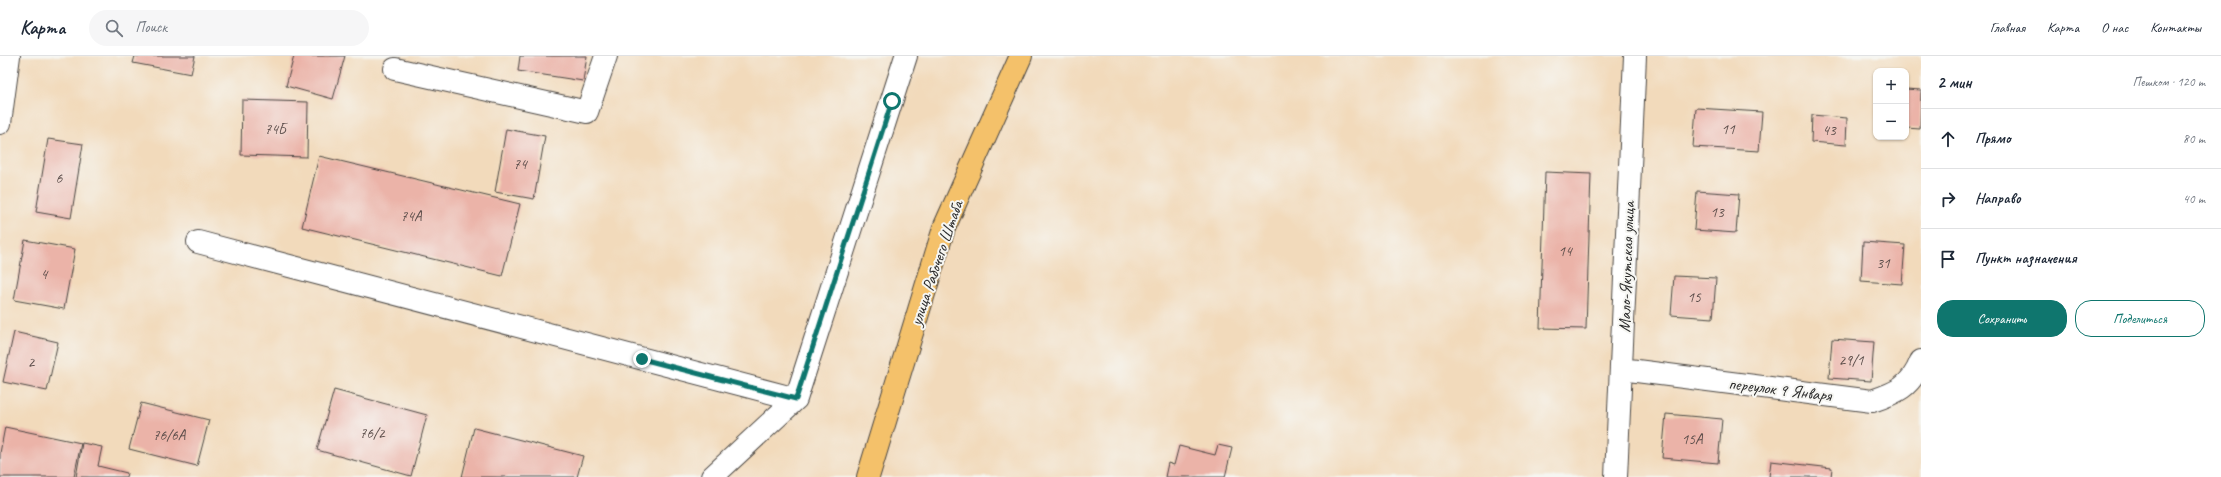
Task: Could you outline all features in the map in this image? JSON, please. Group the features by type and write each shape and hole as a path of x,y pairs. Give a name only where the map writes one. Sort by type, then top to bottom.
{"main road":[{"name":"улица Рабочего Штаба","path":"868,477 944,228 1021,56"}],"street":[{"path":"0,123 8,56"},
{"path":"395,69 587,112 606,56"},
{"path":"712,477 796,399 906,56"},
{"name":"Мало-Якутская улица","path":"1616,477 1635,56"},
{"path":"198,242 796,399"},
{"name":"переулок 9 Января","path":"1621,369 1872,401 1898,392 1917,371 1921,361"}],"building":[{"path":"135,56 195,56 191,74 133,63"},
{"path":"294,56 345,56 333,99 286,86"},
{"path":"520,56 587,56 583,81 518,71"},
{"path":"1909,89 1921,90 1920,129 1909,128"},
{"path":"242,100 308,102 307,157 241,155"},
{"path":"1696,108 1762,112 1759,151 1693,147"},
{"path":"1812,115 1847,118 1846,145 1811,142"},
{"path":"506,129 545,136 534,199 495,192"},
{"path":"48,139 83,144 71,218 36,212"},
{"path":"319,156 520,204 502,276 302,227"},
{"path":"1545,172 1591,174 1586,329 1540,328"},
{"path":"1697,191 1739,194 1736,233 1694,230"},
{"path":"25,240 75,249 64,309 14,300"},
{"path":"1863,242 1905,245 1902,284 1861,281"},
{"path":"1674,276 1716,278 1713,318 1671,315"},
{"path":"14,332 58,342 47,391 3,382"},
{"path":"1832,339 1874,342 1871,381 1829,378"},
{"path":"334,390 427,415 411,476 317,450"},
{"path":"141,403 209,420 197,466 129,449"},
{"path":"1666,414 1722,419 1718,463 1662,458"},
{"path":"5,427 81,443 74,477 0,477 0,453"},
{"path":"474,428 583,456 577,477 462,477"},
{"path":"82,443 102,447 98,466 127,473 126,477 76,477"},
{"path":"1218,445 1232,448 1225,477 1165,477 1168,463 1174,465 1179,446 1215,455"},
{"path":"1771,461 1832,468 1831,477 1769,477"}],"route":[{"path":"642,359 796,399 892,101"}]}
